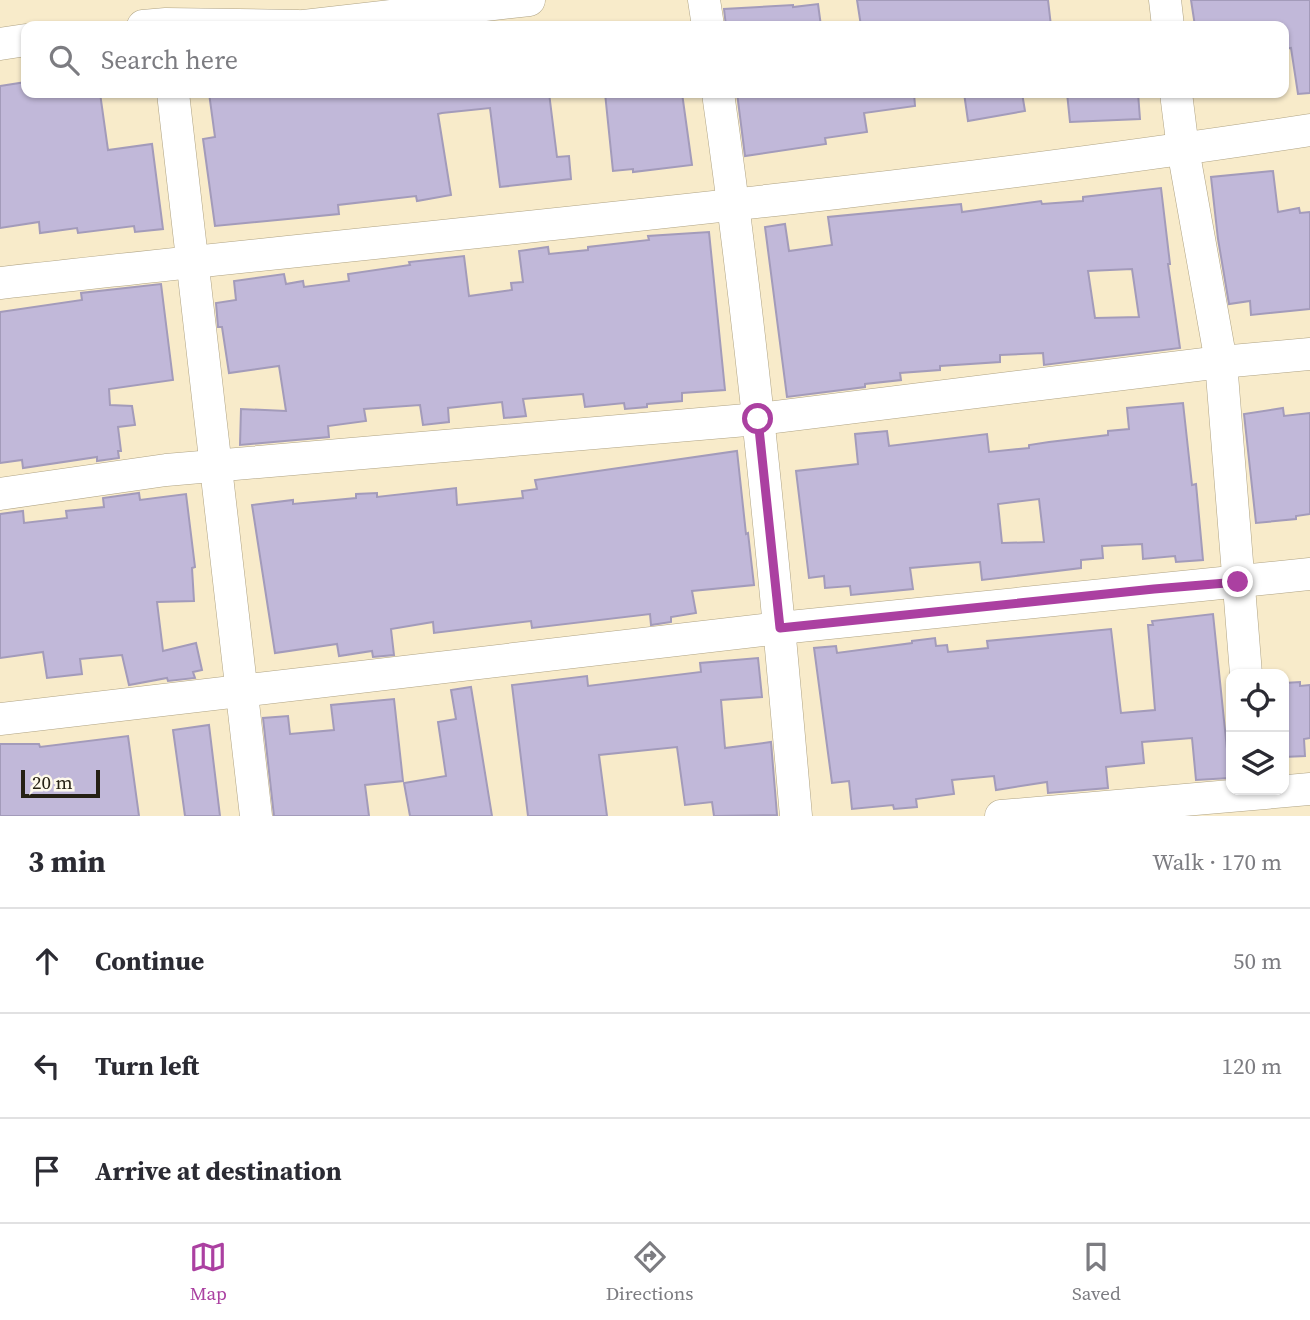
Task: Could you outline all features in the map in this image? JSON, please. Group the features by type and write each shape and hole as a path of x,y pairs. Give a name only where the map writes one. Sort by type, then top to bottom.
{"street":[{"path":"347,21 529,0"},
{"path":"704,0 707,21"},
{"path":"1165,0 1167,21"},
{"path":"160,19 199,21"},
{"path":"0,44 21,41"},
{"path":"174,98 256,816"},
{"path":"719,98 734,205 758,419 796,816"},
{"path":"1177,98 1183,149 1221,362 1246,669"},
{"path":"0,283 734,205 1183,149 1310,130"},
{"path":"0,494 166,470 758,419 1221,362 1310,354"},
{"path":"0,719 780,628 1310,574"},
{"path":"1001,816 1258,800 1310,789"}],"building":[{"path":"857,0 1048,0 1050,21 860,21"},
{"path":"1191,0 1310,0 1310,93 1298,94 1289,48 1289,21 1194,21"},
{"path":"818,4 820,21 725,21 724,9 793,5"},
{"path":"21,83 21,98 101,98 108,150 152,144 163,229 135,232 134,226 78,233 77,228 40,233 39,222 0,228 0,86"},
{"path":"210,98 550,98 557,157 569,156 571,179 500,187 490,108 442,113 438,114 451,195 417,201 416,196 338,205 339,214 215,226 203,139 215,137"},
{"path":"606,98 683,98 692,165 633,172 633,169 613,171"},
{"path":"738,98 914,98 915,106 864,113 867,132 825,138 826,144 745,156"},
{"path":"965,98 1023,98 1025,111 968,121"},
{"path":"1068,98 1138,98 1140,119 1070,122"},
{"path":"1273,171 1278,212 1299,208 1300,213 1310,212 1310,309 1251,315 1250,301 1229,304 1211,177"},
{"path":"1161,188 1180,348 1044,365 1043,353 1000,355 1000,362 940,366 940,370 900,373 901,380 787,397 765,227 785,224 789,251 832,245 828,217 961,204 962,212 1041,201 1042,204 1083,201 1083,197","holes":["1132,269 1139,317 1095,318 1088,271"]},
{"path":"709,232 725,390 682,393 682,401 625,409 624,403 585,407 583,394 523,399 526,416 504,418 502,402 448,408 449,422 423,425 420,405 364,409 366,421 328,426 329,437 240,445 241,409 286,411 279,366 229,373 222,327 218,327 216,303 236,300 234,281 284,274 286,284 303,281 304,287 349,281 348,274 410,265 409,262 464,256 469,296 512,290 511,283 523,282 519,251 548,247 549,254 649,240 648,236"},
{"path":"161,284 173,380 109,389 110,405 132,406 135,425 118,427 121,451 118,451 119,458 97,461 97,457 23,468 22,460 0,463 0,312 82,300 81,293"},
{"path":"1183,403 1192,485 1196,484 1203,560 1176,562 1175,556 1143,559 1142,544 1102,546 1103,558 1081,560 1081,568 982,580 980,562 910,568 913,589 851,595 850,586 825,588 824,576 809,578 796,471 858,464 855,434 887,431 889,446 987,434 989,452 1029,448 1029,445 1108,435 1108,431 1129,429 1127,408","holes":["1039,499 1044,542 1002,543 998,504"]},
{"path":"1283,408 1284,416 1310,413 1310,514 1296,516 1296,519 1256,523 1244,414"},
{"path":"737,451 754,585 692,591 696,613 671,617 671,622 651,625 650,614 532,628 531,621 434,633 433,622 391,629 394,655 373,657 372,651 339,656 337,644 275,653 252,505 293,500 293,504 356,498 356,494 377,493 377,497 456,488 457,505 523,498 522,491 537,489 535,480"},
{"path":"139,493 140,500 186,494 195,567 192,568 194,601 157,602 163,651 196,643 202,670 193,672 195,678 168,681 167,678 129,685 122,655 80,659 82,674 47,678 43,652 0,658 0,514 23,511 24,523 67,518 66,511 104,507 103,498"},
{"path":"1213,614 1226,739 1226,778 1196,780 1192,738 1142,742 1144,763 1106,767 1108,788 1048,793 1047,782 996,790 994,776 952,780 954,794 916,799 917,807 894,809 893,805 852,809 849,781 832,783 814,648 836,646 837,653 935,638 936,646 947,645 948,652 988,648 987,641 1111,629 1121,713 1155,710 1148,625 1153,625 1152,621"},
{"path":"758,658 762,697 721,700 725,748 771,742 777,815 714,816 712,802 685,805 677,747 599,755 607,816 528,816 512,685 587,676 588,686 701,672 700,663"},
{"path":"1289,683 1310,685 1310,738 1304,739 1305,756 1289,757"},
{"path":"471,687 492,816 410,816 404,783 446,776 438,722 456,719 451,690"},
{"path":"394,699 403,781 365,785 369,816 274,816 263,718 288,716 290,734 334,730 331,705"},
{"path":"209,725 220,816 185,816 173,730"},
{"path":"128,736 139,816 0,816 0,744 39,744 40,747"}],"route":[{"path":"758,419 780,628 1238,582"}]}
